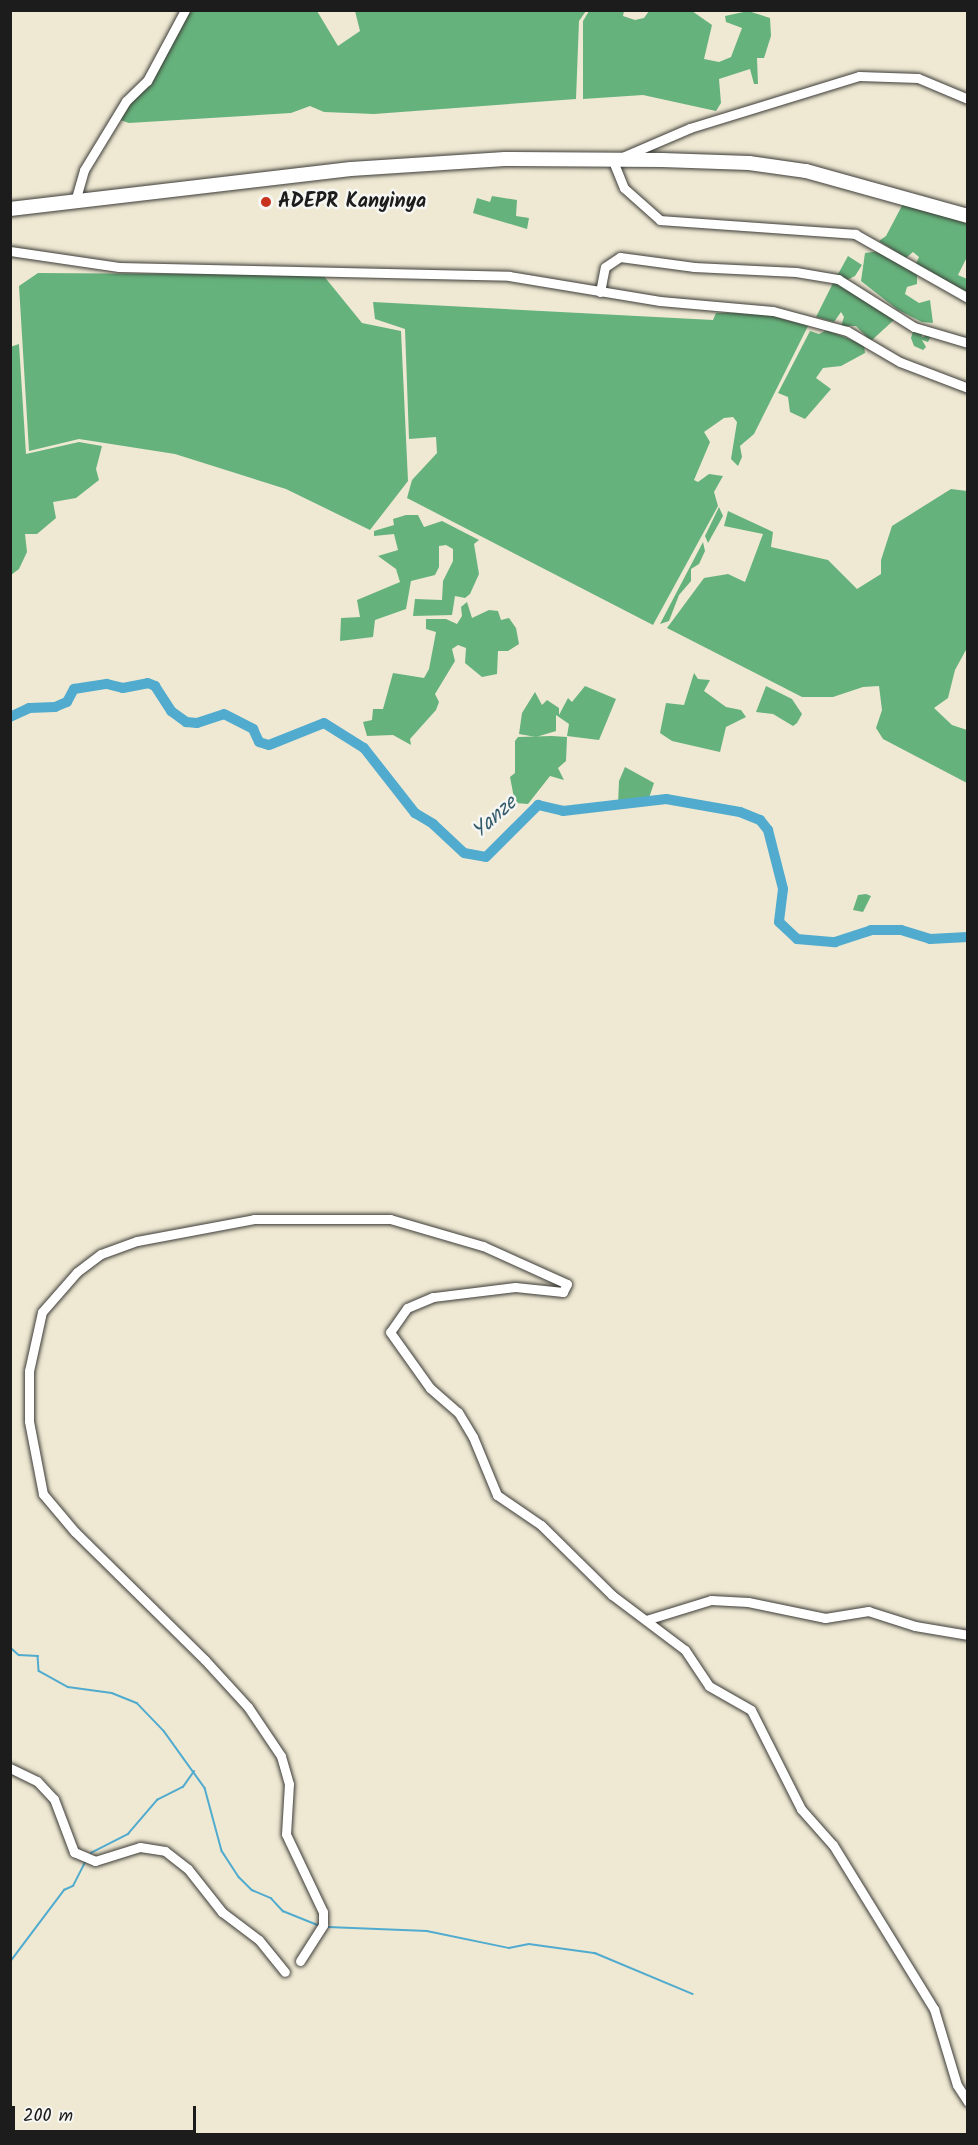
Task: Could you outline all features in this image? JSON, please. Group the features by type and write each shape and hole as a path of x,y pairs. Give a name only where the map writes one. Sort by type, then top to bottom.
{"highway":[{"path":"10,208 76,198 351,169 505,159 782,166 838,178 968,216"}],"street":[{"path":"76,198 84,170 126,100 147,81 185,10"},
{"path":"968,99 918,78 859,75 690,128 613,161 624,188 660,220 855,234 968,298"},
{"path":"10,251 119,267 509,276 600,292 809,318 847,331 918,370 968,388"},
{"path":"600,292 605,267 620,257 694,267 796,272 838,279 914,327 968,343"},
{"path":"300,1961 323,1925 323,1912 286,1834 289,1784 281,1756 248,1707 205,1660 75,1532 43,1494 30,1421 32,1353 42,1312 77,1272 101,1254 137,1240 254,1219 390,1219 483,1246 560,1280 568,1287 564,1292 515,1287 433,1297 406,1308 390,1332 430,1388 458,1412 473,1437 491,1489 541,1525 612,1595 685,1650 709,1686 751,1710 801,1809 833,1845 934,2009 957,2085 968,2102"},
{"path":"646,1620 711,1600 748,1602 825,1618 868,1611 915,1626 968,1635"},
{"path":"10,1768 37,1781 54,1799 74,1852 95,1861 140,1847 165,1851 188,1869 222,1912 260,1940 285,1972"}],"green space":[{"path":"189,11 317,11 338,46 360,31 355,11 586,11 579,21 576,99 374,114 324,112 310,106 291,113 129,123 120,120 135,97 151,85"},
{"path":"589,11 624,11 623,16 635,20 644,18 649,11 692,11 712,25 704,59 719,62 731,57 742,28 726,22 725,16 748,11 770,18 771,36 764,58 757,58 758,84 754,84 750,69 719,79 721,103 716,111 643,95 583,99 583,21"},
{"path":"492,196 517,200 516,216 529,218 527,229 473,213 477,198 490,202"},
{"path":"905,200 967,218 967,257 958,275 967,279 967,293 915,266 919,257 913,252 906,258 879,241 886,236"},
{"path":"880,251 917,275 917,284 907,287 905,294 919,303 930,300 933,323 922,322 898,310 861,281 865,253"},
{"path":"848,256 862,265 855,276 845,281 837,276"},
{"path":"38,273 323,275 362,323 401,331 408,481 370,530 286,489 175,454 79,439 29,451 19,286"},
{"path":"834,281 896,318 871,341 856,326 841,326 844,317 841,312 834,322 816,317"},
{"path":"373,302 713,320 716,313 758,312 808,326 754,434 740,446 742,457 738,466 731,459 737,422 733,417 724,418 704,432 710,442 694,480 698,482 709,474 723,476 714,492 718,506 653,625 407,498 412,480 437,453 436,437 409,439 405,329 375,319"},
{"path":"914,328 921,331 922,337 932,334 928,342 922,340 926,347 923,350 914,346 911,338"},
{"path":"827,330 864,345 865,353 841,366 823,368 816,378 831,389 805,419 790,412 788,397 778,393 810,331 819,334"},
{"path":"19,344 26,454 79,442 102,446 96,469 99,480 76,498 53,502 56,518 37,534 25,534 27,552 19,569 11,575 10,347"},
{"path":"951,489 967,491 967,648 955,670 948,698 934,708 952,725 967,730 967,783 883,739 876,728 882,710 879,686 863,687 833,697 802,697 667,628 704,578 728,574 745,582 763,534 724,526 728,511 773,532 771,547 828,560 857,589 881,574 881,560 892,526"},
{"path":"719,507 723,516 708,543 705,536"},
{"path":"406,515 418,515 424,527 442,521 479,540 474,544 479,574 470,594 465,598 455,596 452,615 413,616 415,599 442,600 443,581 453,561 453,549 446,545 439,546 439,567 435,575 411,581 406,609 375,620 373,637 340,641 341,618 360,617 357,600 400,582 396,569 378,556 398,550 394,534 374,536 374,531 394,525 393,519"},
{"path":"703,542 705,551 699,564 691,569 691,581 679,595 669,621 660,624"},
{"path":"467,602 472,618 489,610 498,611 501,620 509,618 516,628 519,644 508,651 498,651 497,674 482,677 465,663 466,648 458,645 452,649 455,661 435,694 439,702 436,710 410,739 411,745 393,735 367,736 363,722 372,720 373,709 383,709 393,673 424,678 429,669 436,632 426,629 426,619 446,619 457,624 462,616 461,607"},
{"path":"694,673 698,679 710,680 704,691 726,707 741,710 746,717 726,727 720,752 672,741 660,733 666,703 684,705"},
{"path":"585,686 616,699 599,740 567,736 569,724 556,715 556,731 536,737 519,734 522,713 535,692 542,705 547,700 559,708 559,715 568,698 572,702"},
{"path":"766,686 792,699 802,714 797,723 793,726 773,714 756,712"},
{"path":"518,737 567,737 566,761 558,768 564,780 550,776 528,804 515,803 510,777 515,773 515,741"},
{"path":"625,767 654,783 649,798 618,805 619,781"},
{"path":"858,895 871,896 863,912 853,910"}],"waterway":[{"name":"Yanze","path":"10,717 29,708 55,707 67,702 74,689 107,684 123,688 148,683 155,686 171,711 186,722 197,723 224,714 253,729 259,742 269,745 324,723 364,748 415,813 433,824 464,853 486,857 538,805 563,811 666,799 740,812 760,820 768,830 783,889 779,922 797,939 835,942 871,930 901,930 930,939 968,937"},
{"path":"10,1647 19,1655 38,1656 39,1671 68,1687 112,1693 137,1703 164,1731 205,1788 222,1851 239,1877 252,1890 271,1898 283,1911 317,1925"},
{"path":"91,1853 128,1834 157,1800 183,1787 194,1771"},
{"path":"10,1962 64,1890 73,1886 85,1862"},
{"path":"328,1927 427,1931 509,1948 529,1944 595,1953 693,1994"}],"place":[{"name":"ADEPR Kanyinya","path":"266,202"}]}
